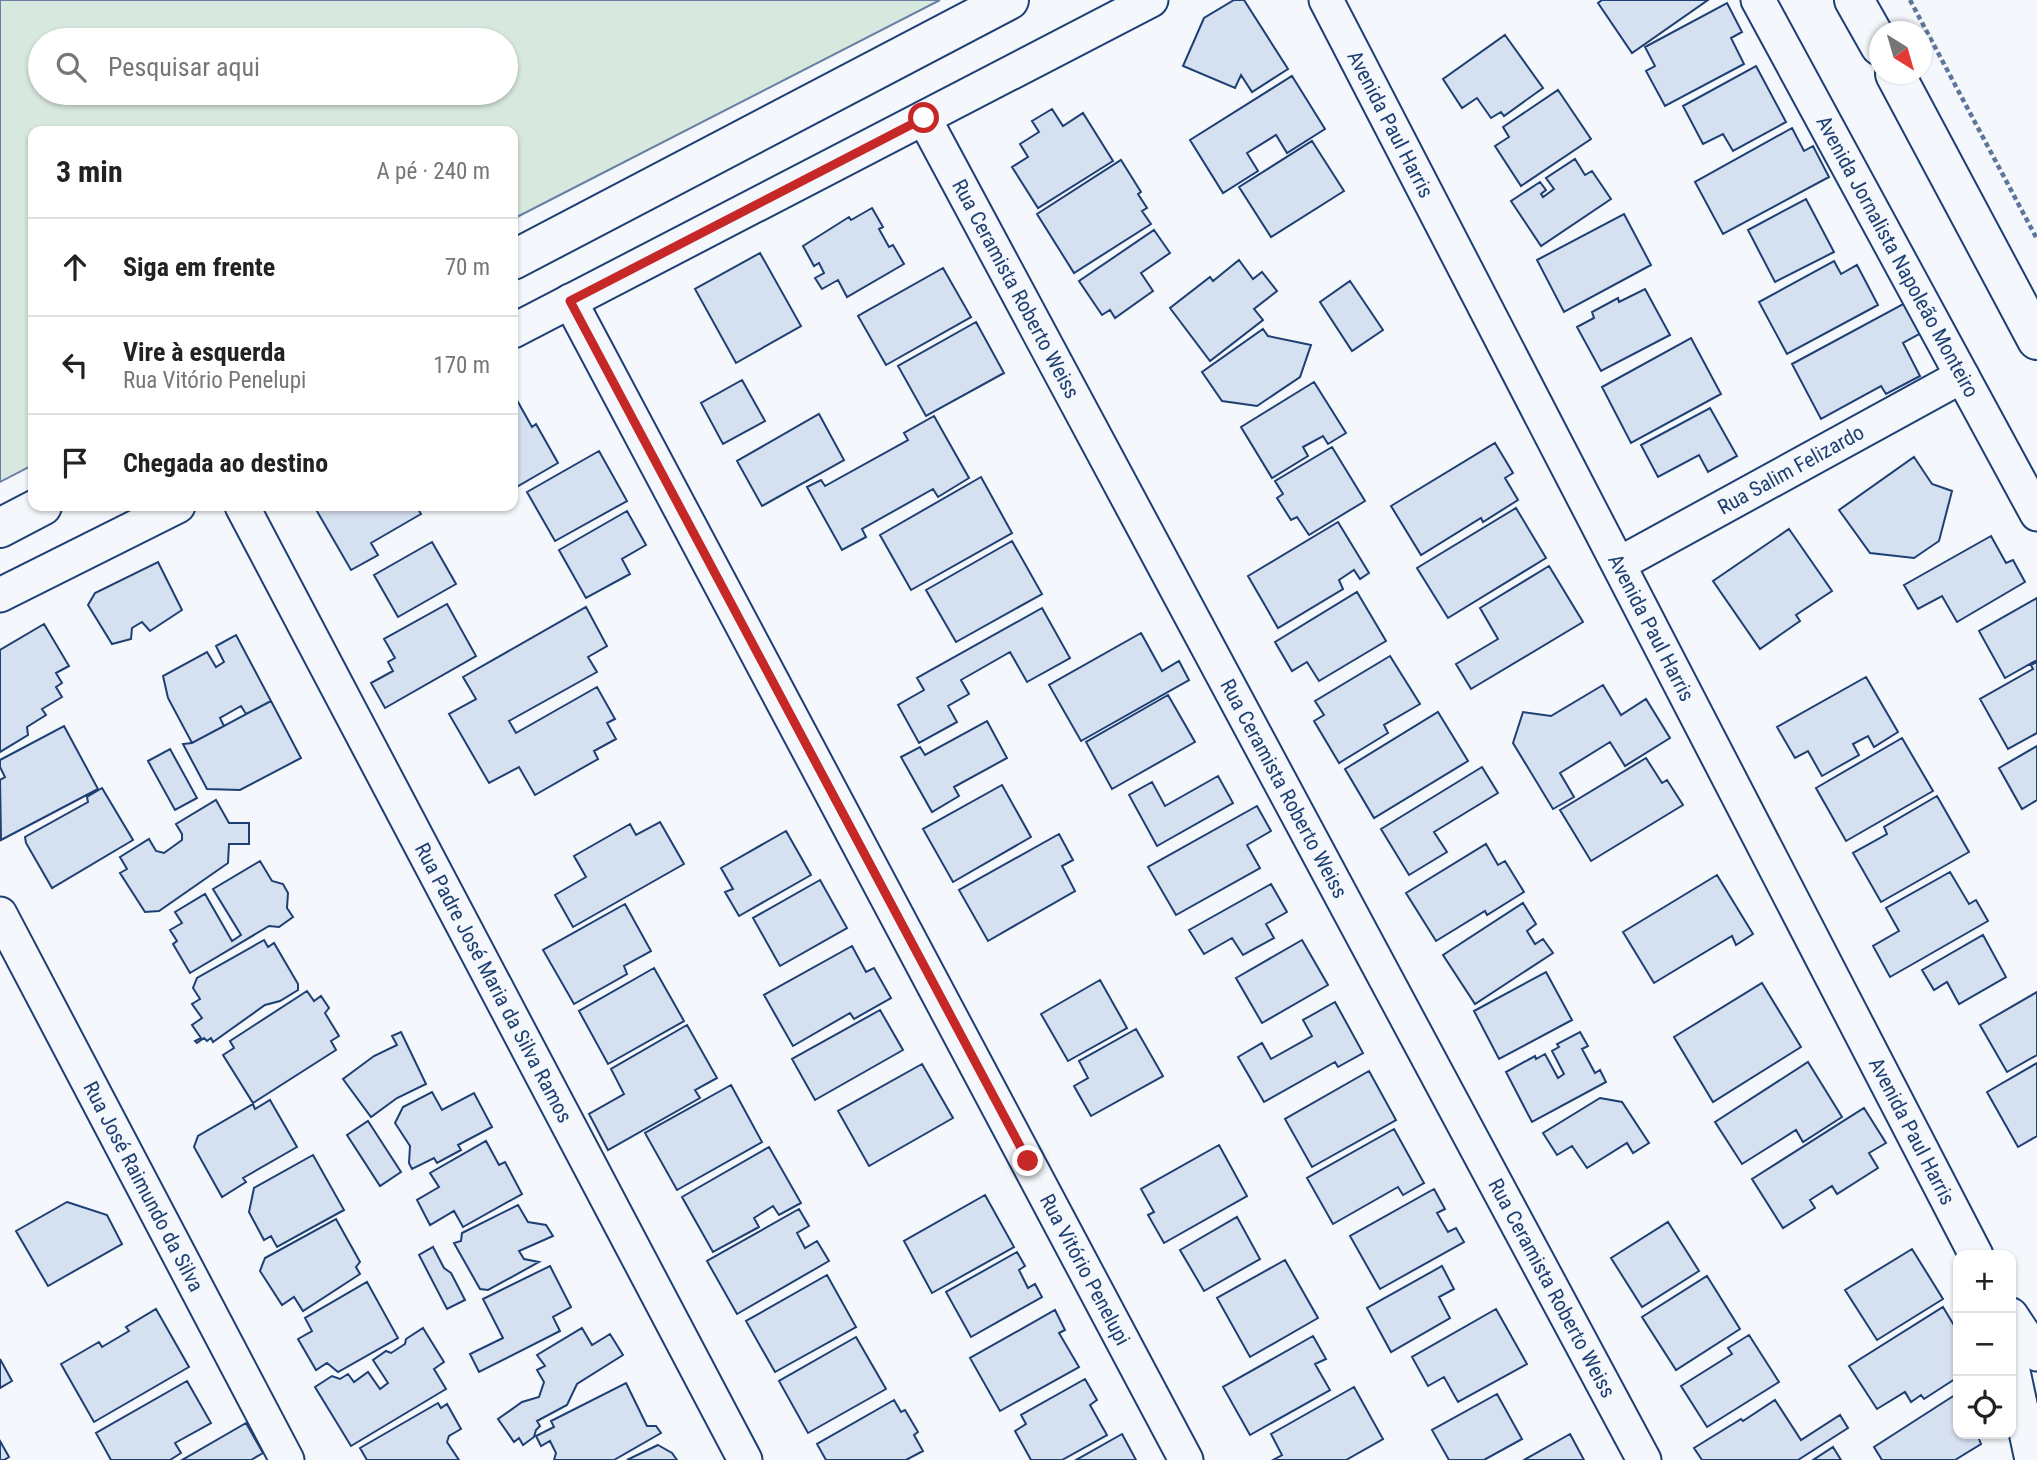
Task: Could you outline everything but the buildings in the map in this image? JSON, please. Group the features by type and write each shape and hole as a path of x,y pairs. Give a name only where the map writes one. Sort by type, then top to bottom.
{"street":[{"path":"518,257 1009,0"},
{"path":"518,328 1151,0"},
{"name":"Avenida Paul Harris","path":"1326,0 1973,1250"},
{"name":"Avenida Jornalista Napoleão Monteiro","path":"1758,0 2037,514"},
{"path":"1854,0 1869,27"},
{"path":"1900,84 2037,341"},
{"name":"Rua Ceramista Roberto Weiss","path":"924,118 1644,1460"},
{"name":"Rua Vitório Penelupi","path":"570,301 1186,1460"},
{"name":"Rua Salim Felizardo","path":"1619,564 1962,376"},
{"path":"0,528 33,511"},
{"path":"0,595 168,511"},
{"name":"Rua Padre José Maria da Silva Ramos","path":"245,511 745,1460"},
{"name":"Rua José Raimundo da Silva","path":"0,914 287,1460"},
{"path":"2016,1322 2037,1354"},
{"path":"2014,1376 2032,1460"}],"path":[{"path":"1910,0 2037,239"}],"shaded area":[{"path":"0,0 940,0 518,216 518,126 28,126 28,468 0,482"}],"route":[{"path":"924,118 570,301 1028,1161"}]}
